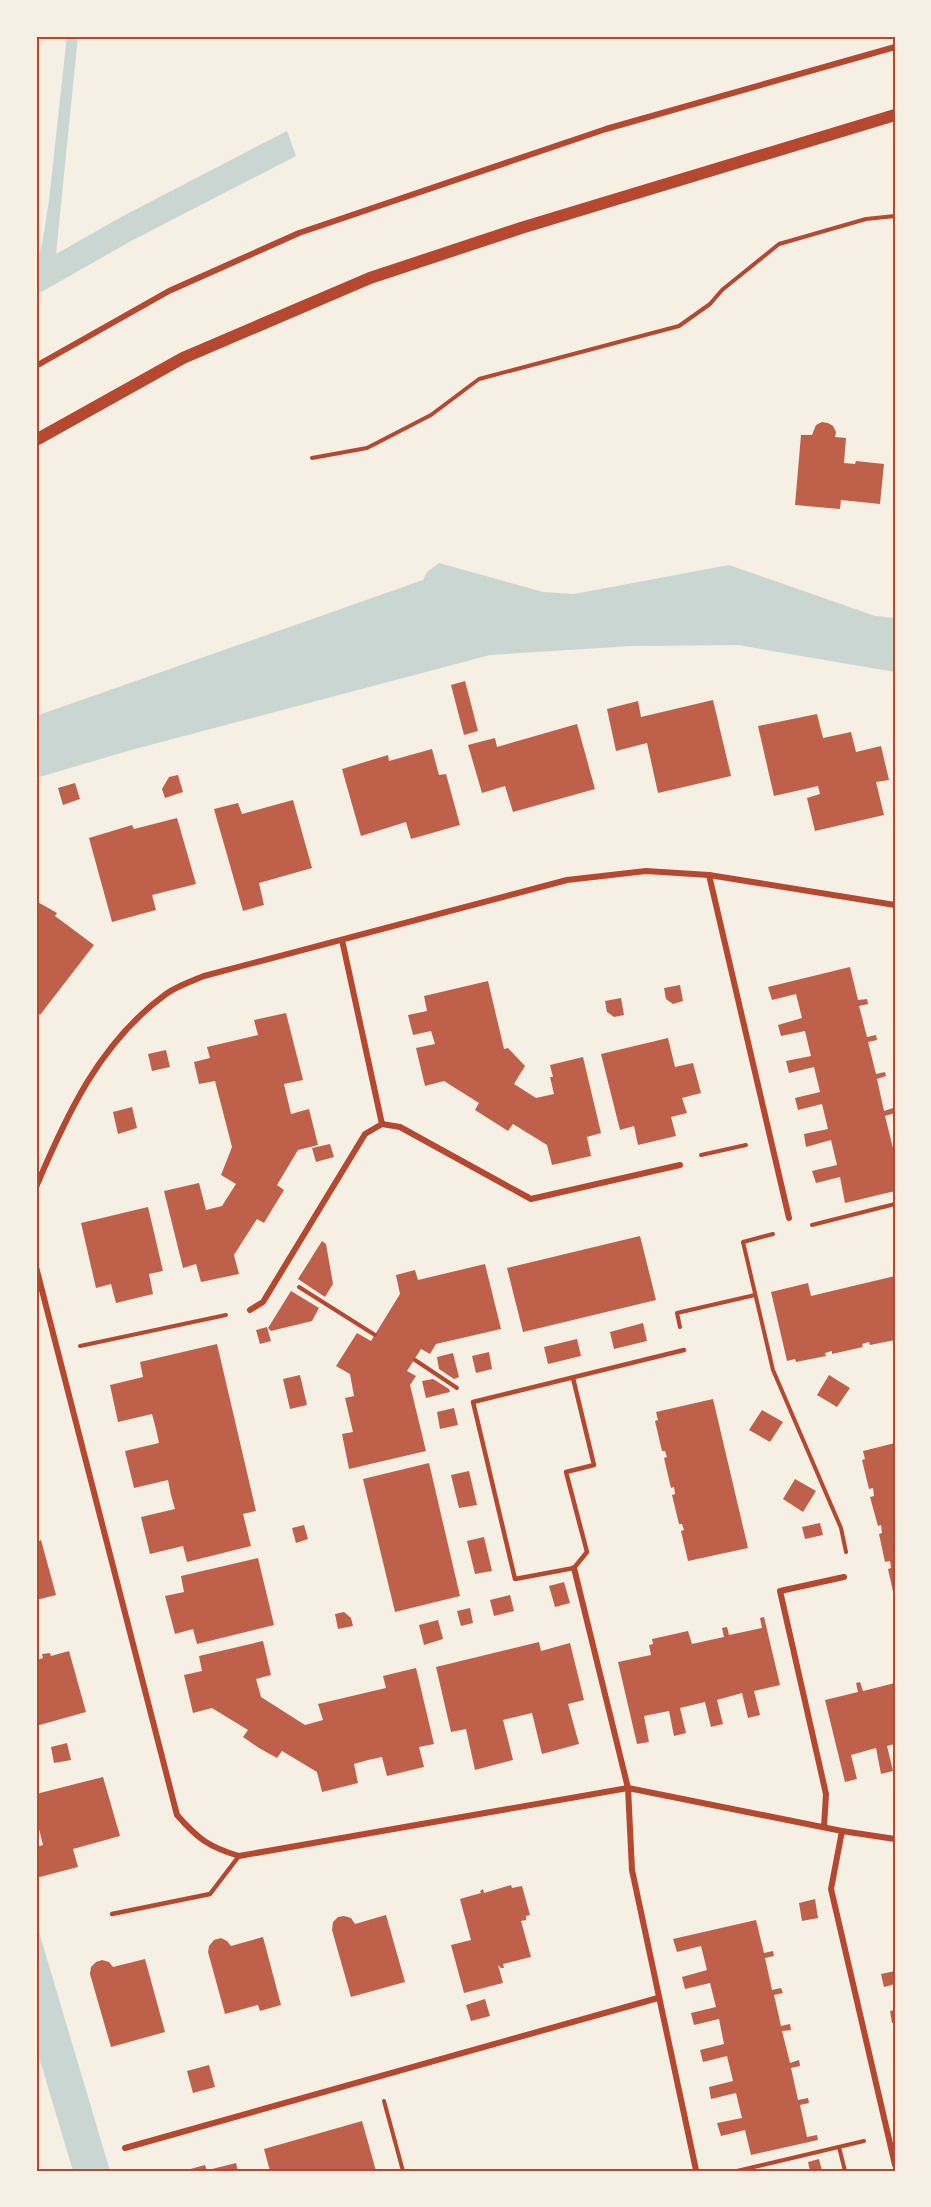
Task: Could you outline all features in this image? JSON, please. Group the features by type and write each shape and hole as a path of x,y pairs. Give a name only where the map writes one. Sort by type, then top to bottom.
{"main road":[{"path":"36,440 183,358 370,278 521,228 895,115"}],"street":[{"path":"36,366 169,291 299,233 606,129 895,47"},
{"path":"36,1187 57,1136 103,1055 130,1023 168,992 204,976 567,880 646,871 709,875 895,905"},
{"path":"709,875 789,1218"},
{"path":"342,940 382,1124"},
{"path":"250,1310 263,1302 364,1134 382,1124 400,1128 531,1199 680,1165"},
{"path":"36,1267 177,1815 193,1833 214,1848 239,1856 628,1788 842,1832 895,1839"},
{"path":"574,1568 628,1788 632,1870 696,2170"},
{"path":"824,1827 826,1794 780,1591 844,1577"},
{"path":"842,1832 831,1889 895,2165"},
{"path":"125,2148 658,1998"}],"lane":[{"path":"573,1378 594,1465 566,1473 587,1552 574,1568 515,1579 473,1402 684,1350"},
{"path":"112,1914 210,1894 239,1856"}],"path":[{"path":"312,458 367,448 431,415 479,379 679,326 710,304 722,290 779,244 866,219 895,216"},
{"path":"680,1165 696,1156 771,1140"},
{"path":"803,1227 895,1204"},
{"path":"782,1232 743,1242 773,1370 841,1528 850,1569 844,1577"},
{"path":"279,1275 375,1335"},
{"path":"684,1350 677,1313 755,1294"},
{"path":"56,1351 250,1310"},
{"path":"415,1360 452,1383 473,1402"},
{"path":"377,2077 403,2171"},
{"path":"737,2171 888,2135"},
{"path":"839,2147 845,2171"}],"shaded area":[{"path":"67,36 78,36 56,254 123,216 287,131 296,156 131,241 36,295 36,266 42,245 49,200"},
{"path":"439,563 543,592 574,594 729,565 875,616 895,618 895,672 738,645 632,646 490,655 131,750 36,778 36,716 423,580 427,572"},
{"path":"36,1929 39,1932 110,2171 73,2171 36,2047"}],"building":[{"path":"822,422 833,426 836,432 835,437 846,438 844,463 855,464 856,461 884,464 880,504 841,500 840,509 795,505 801,435 812,435 816,425"},
{"path":"465,681 478,731 464,735 451,685"},
{"path":"713,700 731,776 658,793 647,743 616,751 607,709 638,701 641,717"},
{"path":"817,714 823,738 851,732 856,752 881,746 889,780 876,782 884,815 815,831 807,798 820,794 818,786 774,796 758,726"},
{"path":"577,724 595,789 513,812 505,786 482,793 468,745 495,738 497,747"},
{"path":"432,749 439,775 446,774 460,825 411,839 406,822 361,836 342,769 388,755 389,761"},
{"path":"178,775 183,792 165,798 162,789 169,777"},
{"path":"75,783 80,799 63,805 58,788"},
{"path":"293,800 312,868 259,883 264,905 243,911 214,809 238,803 242,814"},
{"path":"177,818 196,884 152,895 156,910 112,922 89,838 132,825 134,829"},
{"path":"36,901 57,913 55,916 94,945 40,1015 36,1011"},
{"path":"850,967 858,1000 867,999 868,1004 859,1006 867,1037 876,1035 877,1040 868,1042 876,1074 885,1072 886,1076 877,1079 884,1111 893,1108 895,1113 885,1116 893,1148 895,1147 895,1191 845,1203 840,1177 816,1183 812,1171 837,1165 831,1140 806,1147 804,1134 828,1129 822,1104 798,1110 795,1098 820,1092 814,1067 789,1073 786,1061 811,1056 805,1031 781,1036 778,1025 802,1018 796,994 772,1000 768,987"},
{"path":"488,981 504,1049 508,1048 525,1066 514,1084 536,1098 554,1094 550,1065 583,1057 601,1133 587,1137 591,1156 552,1165 547,1145 513,1124 508,1131 475,1110 479,1103 444,1081 425,1086 416,1048 435,1044 431,1031 413,1035 408,1015 427,1011 424,996"},
{"path":"680,985 683,1001 673,1004 666,999 664,988"},
{"path":"621,998 624,1015 614,1017 607,1012 605,1001"},
{"path":"286,1013 303,1080 284,1084 291,1114 309,1109 318,1145 298,1150 277,1185 284,1190 264,1223 257,1219 234,1255 239,1274 201,1282 196,1264 183,1268 164,1191 199,1183 206,1210 222,1206 236,1184 221,1175 232,1147 215,1081 199,1084 194,1062 210,1058 207,1047 258,1035 254,1020"},
{"path":"668,1038 675,1067 693,1063 701,1093 682,1098 687,1113 671,1117 676,1136 638,1145 634,1126 620,1130 601,1054"},
{"path":"166,1050 170,1067 152,1071 148,1054"},
{"path":"132,1107 137,1128 118,1134 113,1112"},
{"path":"330,1144 334,1157 316,1162 312,1148"},
{"path":"148,1207 163,1271 149,1274 153,1294 116,1303 111,1284 96,1288 81,1223"},
{"path":"640,1236 656,1300 523,1332 507,1268"},
{"path":"322,1241 326,1244 333,1284 325,1297 298,1279"},
{"path":"485,1264 501,1329 436,1344 430,1354 421,1349 407,1371 416,1376 410,1385 426,1451 349,1469 342,1434 353,1432 345,1398 354,1396 350,1374 336,1366 357,1333 371,1341 400,1294 396,1275 415,1270 418,1280"},
{"path":"895,1276 895,1340 870,1345 869,1342 862,1344 863,1347 832,1354 832,1351 825,1353 826,1356 796,1362 795,1359 787,1361 771,1292 808,1283 811,1296"},
{"path":"291,1291 319,1308 312,1321 271,1331 268,1328"},
{"path":"643,1323 647,1341 614,1349 610,1332"},
{"path":"267,1327 271,1341 260,1344 256,1330"},
{"path":"577,1339 581,1356 548,1364 544,1347"},
{"path":"217,1344 256,1511 243,1514 251,1546 187,1562 183,1546 150,1554 141,1517 175,1509 168,1480 134,1488 125,1451 159,1443 156,1429 152,1414 118,1422 110,1385 143,1377 140,1362"},
{"path":"489,1352 492,1369 476,1373 472,1356"},
{"path":"453,1353 459,1377 454,1379 439,1369 437,1357"},
{"path":"300,1375 307,1405 290,1409 283,1379"},
{"path":"829,1375 850,1388 837,1407 817,1395"},
{"path":"433,1379 450,1392 426,1398 422,1381"},
{"path":"713,1399 748,1548 688,1561 681,1531 684,1530 682,1524 679,1524 672,1495 675,1494 674,1487 671,1488 664,1458 667,1457 665,1451 662,1451 655,1421 658,1420 656,1412"},
{"path":"454,1408 458,1425 440,1429 437,1412"},
{"path":"762,1410 783,1422 770,1442 749,1430"},
{"path":"895,1443 894,1596 888,1569 891,1568 890,1561 885,1562 879,1534 882,1533 881,1525 878,1526 870,1497 874,1496 873,1488 869,1489 862,1460 865,1459 863,1451"},
{"path":"429,1463 460,1596 395,1612 363,1479"},
{"path":"469,1471 477,1505 459,1508 451,1475"},
{"path":"795,1479 816,1491 803,1512 783,1499"},
{"path":"820,1523 823,1535 805,1539 802,1527"},
{"path":"304,1525 308,1539 296,1543 292,1528"},
{"path":"484,1537 492,1571 475,1574 467,1541"},
{"path":"41,1540 56,1595 36,1600 36,1542"},
{"path":"258,1558 274,1625 197,1644 193,1629 175,1634 165,1596 184,1592 181,1576"},
{"path":"564,1582 570,1603 555,1607 549,1586"},
{"path":"510,1595 514,1611 494,1616 490,1600"},
{"path":"470,1608 473,1623 461,1626 457,1611"},
{"path":"344,1612 351,1618 353,1626 338,1629 335,1614"},
{"path":"764,1617 780,1685 754,1691 760,1715 748,1718 742,1693 717,1700 723,1724 711,1727 705,1702 680,1708 686,1733 674,1736 669,1711 644,1716 649,1742 637,1744 618,1662 651,1655 649,1645 653,1644 652,1639 688,1631 692,1644 724,1637 722,1628 727,1627 729,1635 762,1628 760,1618"},
{"path":"438,1620 443,1639 424,1645 419,1625"},
{"path":"263,1641 271,1675 256,1679 261,1697 305,1725 323,1720 318,1704 386,1688 383,1676 416,1668 434,1744 419,1747 424,1767 387,1776 382,1757 368,1760 354,1764 358,1783 322,1792 317,1772 282,1751 277,1758 259,1748 243,1737 248,1730 212,1708 193,1713 184,1675 202,1671 199,1656"},
{"path":"539,1642 541,1651 570,1643 584,1700 568,1704 579,1744 542,1754 532,1713 503,1720 513,1760 475,1770 466,1729 451,1732 436,1667"},
{"path":"69,1651 86,1712 36,1726 36,1660 43,1658 42,1654 50,1653 51,1656"},
{"path":"860,1682 863,1691 895,1683 895,1744 887,1746 893,1771 881,1774 876,1748 851,1755 857,1779 845,1782 825,1700 858,1692 856,1683"},
{"path":"67,1743 71,1760 54,1763 51,1747"},
{"path":"103,1777 120,1836 73,1849 78,1867 36,1878 36,1847 43,1845 36,1817 36,1794"},
{"path":"511,1885 512,1888 522,1886 530,1915 526,1916 526,1920 521,1921 531,1957 503,1964 504,1968 498,1965 503,1983 464,1993 451,1945 471,1940 460,1899 481,1893 483,1889 484,1893"},
{"path":"815,1899 818,1918 802,1921 799,1903"},
{"path":"386,1915 405,1982 351,1997 332,1930 333,1922 338,1917 344,1916 351,1918 355,1924"},
{"path":"756,1920 764,1953 773,1951 774,1956 765,1958 772,1990 781,1988 783,1993 774,1995 781,2026 790,2024 791,2030 782,2031 790,2063 799,2060 800,2066 791,2068 798,2100 808,2098 809,2103 800,2105 807,2137 817,2135 818,2140 751,2155 745,2130 721,2136 717,2123 742,2118 736,2093 711,2099 709,2087 733,2081 727,2056 703,2062 700,2050 724,2044 719,2019 694,2025 691,2013 716,2007 710,1983 685,1989 682,1977 707,1970 701,1946 677,1952 673,1939"},
{"path":"263,1937 281,2005 260,2011 258,2005 225,2014 208,1952 209,1946 214,1940 221,1938 231,1946"},
{"path":"145,1959 165,2032 111,2047 90,1974 91,1967 102,1960 109,1962 113,1967"},
{"path":"895,1971 895,1984 884,1987 881,1974"},
{"path":"485,1999 490,2016 471,2021 466,2005"},
{"path":"895,2010 895,2023 892,2023 890,2011"},
{"path":"209,2065 215,2087 193,2093 187,2071"},
{"path":"362,2121 376,2171 270,2171 264,2149"},
{"path":"819,2159 822,2171 810,2171 808,2162"},
{"path":"236,2163 238,2171 208,2171 208,2170"},
{"path":"205,2165 207,2171 187,2171 187,2170"}]}
